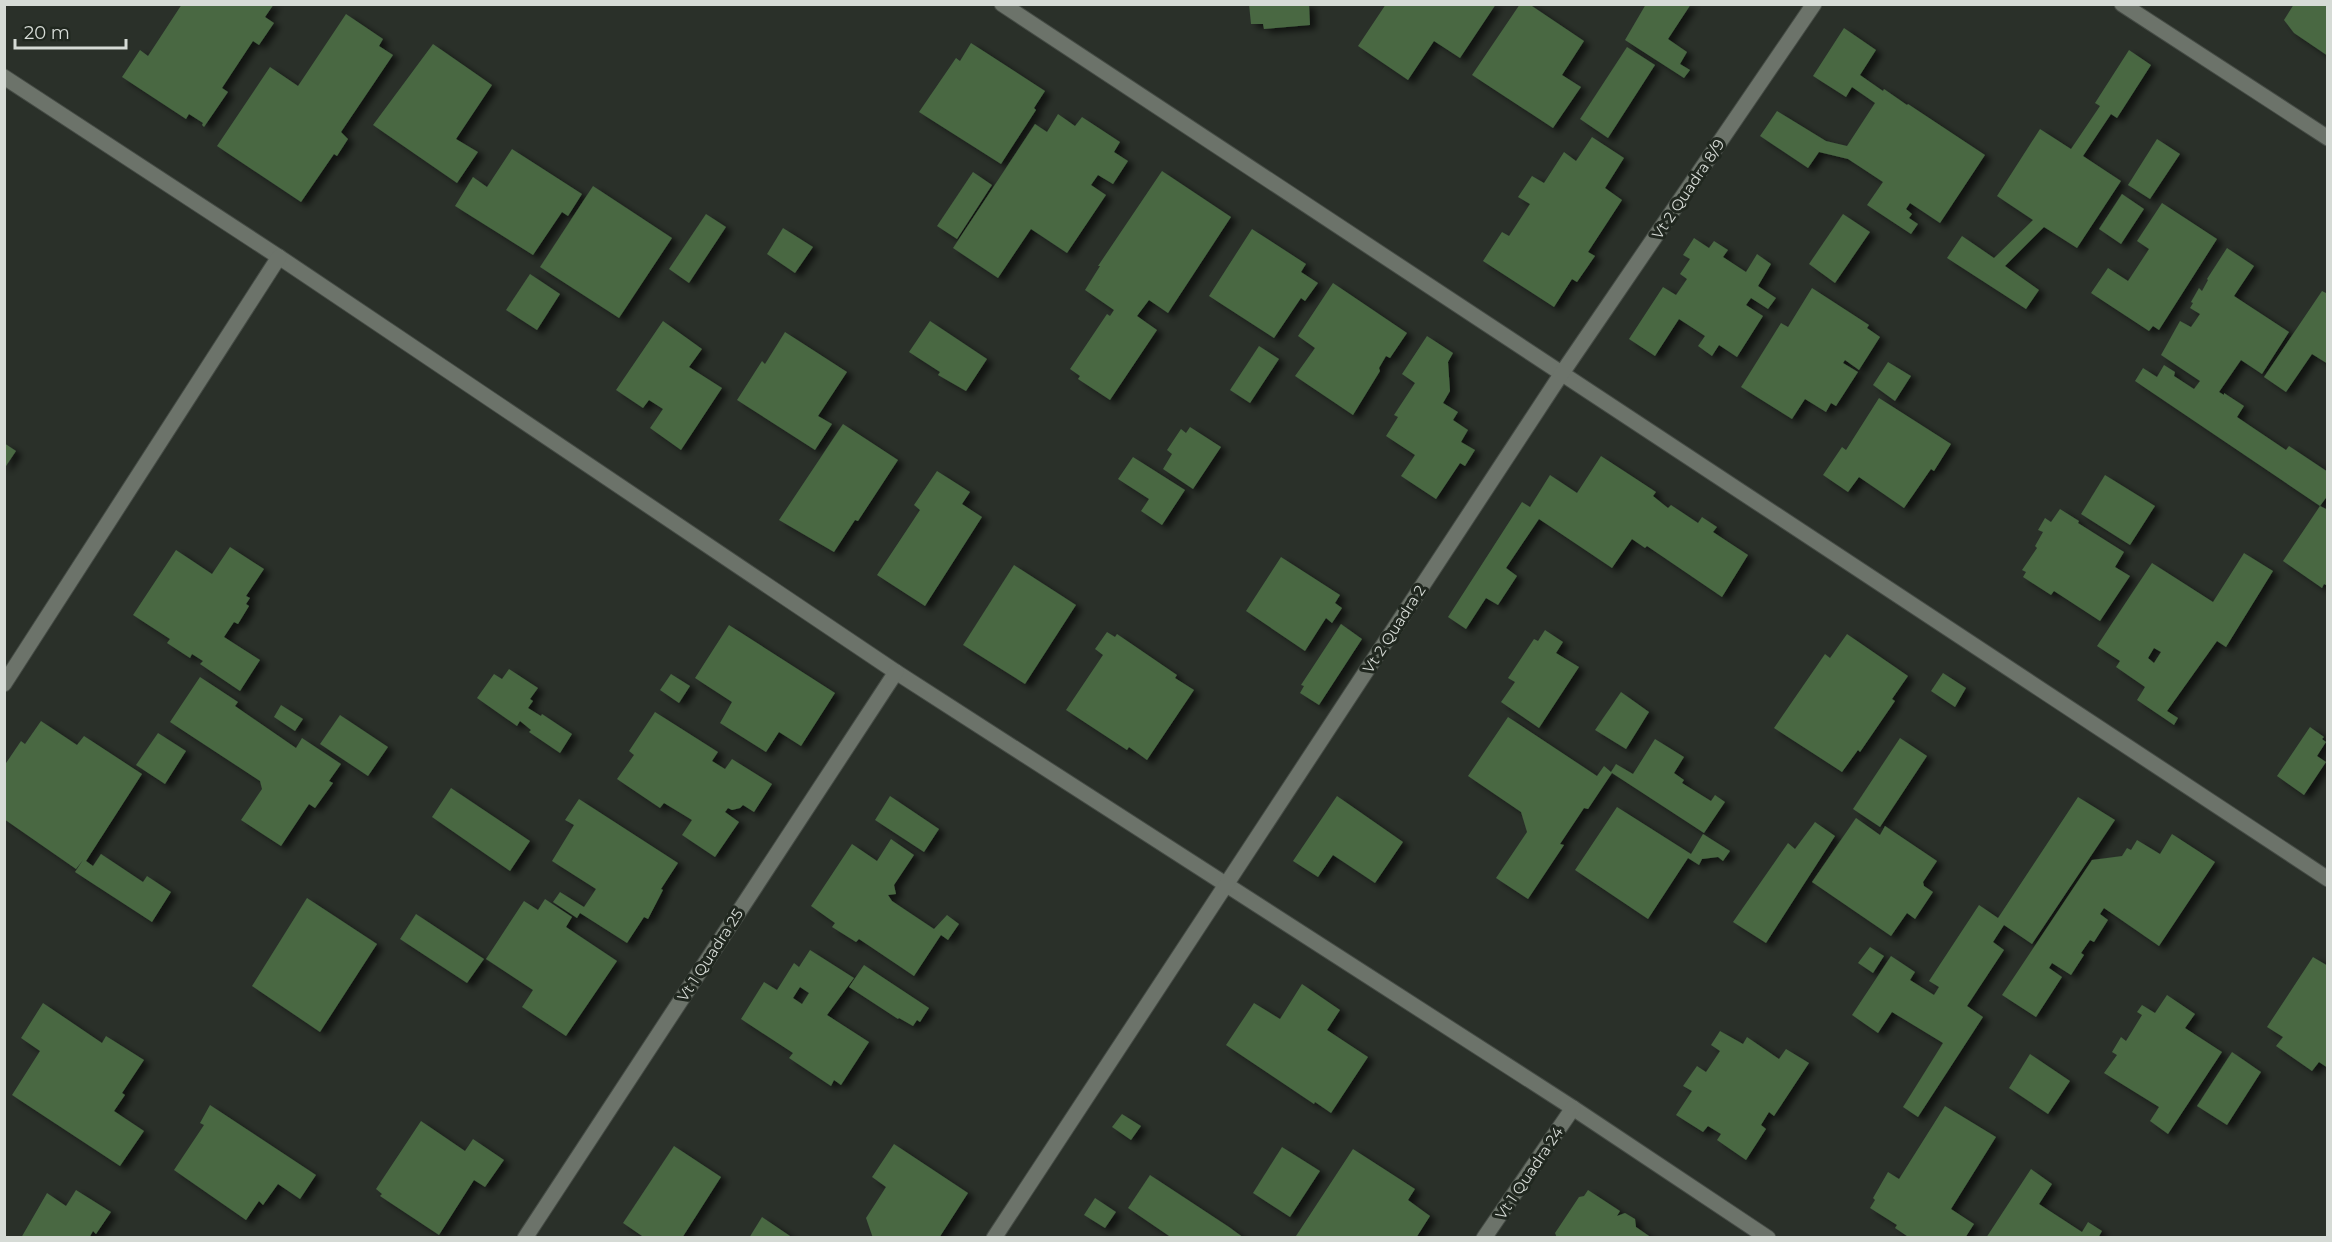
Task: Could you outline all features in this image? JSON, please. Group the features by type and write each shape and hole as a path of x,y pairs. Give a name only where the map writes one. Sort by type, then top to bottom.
{"street":[{"path":"1002,4 2328,879"},
{"name":"Vt 2 Quadra 8/9","path":"1562,373 1814,4"},
{"path":"2122,4 2328,138"},
{"path":"4,77 279,256 896,672 1573,1108 1768,1238"},
{"path":"4,684 279,256"},
{"name":"Vt 2 Quadra 2","path":"994,1238 1562,373"},
{"name":"Vt 1 Quadra 25","path":"525,1238 896,672"},
{"name":"Vt 1 Quadra 24","path":"1484,1238 1573,1108"}],"building":[{"path":"182,4 274,4 265,17 274,23 259,45 253,41 222,88 228,92 204,127 203,123 189,114 186,119 122,77 140,50 148,56"},
{"path":"1249,4 1309,4 1310,25 1264,29 1263,24 1251,24"},
{"path":"1386,4 1496,4 1460,58 1434,41 1408,80 1358,46"},
{"path":"1520,4 1529,4 1584,41 1562,75 1581,87 1553,128 1472,75"},
{"path":"1646,4 1691,4 1668,39 1687,52 1680,64 1690,70 1684,78 1625,40"},
{"path":"2294,4 2328,4 2328,56 2294,33 2284,20"},
{"path":"346,14 383,39 379,46 393,55 341,132 348,139 337,156 334,154 301,202 217,146 270,67 298,86"},
{"path":"1844,28 1876,50 1860,75 1985,155 1940,223 1910,203 1906,209 1912,214 1909,218 1918,224 1911,234 1867,205 1883,182 1848,159 1819,152 1808,168 1760,136 1777,111 1826,141 1847,146 1875,103 1852,87 1846,97 1813,76"},
{"path":"971,43 1045,91 1034,108 1036,110 1001,164 919,112 956,58 960,61"},
{"path":"433,44 492,85 456,139 478,152 457,183 373,125"},
{"path":"1627,47 1655,65 1608,138 1580,119"},
{"path":"2129,50 2151,65 2117,118 2111,114 2083,156 2121,181 2077,248 2044,227 2005,266 2039,290 2026,309 1947,258 1962,236 1994,258 2033,220 1997,196 2040,129 2071,149 2100,106 2095,103"},
{"path":"1058,114 1075,126 1082,117 1120,142 1114,152 1128,161 1113,184 1098,175 1091,185 1106,195 1067,253 1031,229 998,278 953,248 1035,124 1047,132"},
{"path":"1592,137 1624,158 1605,188 1622,200 1588,252 1595,256 1577,282 1572,279 1554,307 1483,261 1502,232 1509,236 1530,204 1518,197 1532,176 1544,183 1564,152 1576,161"},
{"path":"2157,139 2180,154 2150,199 2128,185"},
{"path":"512,149 582,194 568,216 562,212 533,255 455,206 473,177 487,187"},
{"path":"1162,171 1231,217 1168,313 1149,300 1137,316 1157,330 1110,400 1078,379 1080,376 1070,369 1107,314 1110,316 1114,310 1085,290 1100,266 1098,266"},
{"path":"973,172 992,185 957,239 937,226"},
{"path":"593,186 672,238 619,318 540,267"},
{"path":"2122,194 2144,209 2121,244 2099,229"},
{"path":"2162,203 2217,239 2159,330 2153,326 2149,331 2091,293 2108,268 2128,281 2149,249 2137,241"},
{"path":"706,214 726,227 689,283 669,269"},
{"path":"1843,214 1870,232 1835,283 1809,264"},
{"path":"783,228 813,247 795,273 767,254"},
{"path":"1252,229 1306,264 1301,272 1318,283 1305,301 1301,298 1274,338 1209,296"},
{"path":"1694,238 1709,248 1714,241 1728,250 1723,257 1746,272 1757,254 1771,264 1758,286 1776,298 1768,309 1751,298 1746,305 1763,316 1737,357 1719,345 1712,356 1698,346 1705,336 1679,319 1655,356 1629,339 1663,287 1676,295 1687,279 1680,274 1690,259 1683,255"},
{"path":"2227,248 2254,266 2234,296 2289,332 2262,374 2241,360 2219,392 2244,406 2237,417 2286,450 2289,446 2328,472 2328,495 2320,506 2135,381 2143,368 2157,377 2164,365 2175,372 2174,376 2194,389 2200,381 2161,355 2180,321 2191,327 2200,314 2190,308 2193,303 2191,302 2199,288 2202,291"},
{"path":"530,274 560,294 537,330 506,310"},
{"path":"1333,283 1407,333 1390,358 1386,356 1379,368 1380,371 1353,415 1295,376 1315,348 1298,336"},
{"path":"1812,288 1869,325 1867,328 1880,337 1859,370 1845,360 1843,363 1858,372 1836,406 1831,403 1826,412 1805,399 1792,419 1741,387 1781,323 1788,327"},
{"path":"2322,291 2328,294 2328,364 2312,354 2286,392 2264,377"},
{"path":"663,321 702,349 689,367 722,388 681,450 650,428 663,409 649,400 643,408 616,390"},
{"path":"930,321 987,359 966,391 938,375 940,372 909,352"},
{"path":"785,332 847,372 818,416 832,424 815,450 737,400 762,361 765,364"},
{"path":"1427,336 1453,353 1448,362 1450,391 1443,403 1458,412 1453,420 1468,430 1461,442 1475,450 1465,466 1460,463 1436,499 1401,476 1415,455 1386,436 1398,417 1394,415 1415,383 1402,374"},
{"path":"1259,346 1279,359 1250,403 1230,390"},
{"path":"1888,362 1911,376 1895,401 1873,385"},
{"path":"1879,398 1951,444 1934,471 1931,469 1904,508 1859,477 1848,492 1823,475 1842,447 1846,450"},
{"path":"843,424 898,460 858,521 855,520 834,552 779,520"},
{"path":"1190,427 1221,447 1193,489 1163,469 1172,454 1167,450 1181,429 1186,433"},
{"path":"4,443 16,451 4,469"},
{"path":"1601,456 1656,492 1653,496 1668,508 1671,505 1698,523 1702,517 1717,527 1713,532 1748,555 1722,597 1647,546 1645,548 1632,539 1612,568 1539,519 1506,568 1517,576 1498,605 1486,598 1466,629 1448,617 1522,502 1530,507 1550,475 1577,493"},
{"path":"1133,457 1185,490 1162,525 1141,511 1149,499 1118,479"},
{"path":"937,471 970,492 962,504 982,517 925,606 877,575 920,510 914,505"},
{"path":"2105,475 2155,506 2130,545 2081,514"},
{"path":"2320,506 2328,510 2328,586 2324,584 2322,588 2283,561"},
{"path":"2060,509 2124,552 2115,567 2130,576 2100,621 2054,591 2051,595 2023,577 2026,572 2022,570 2037,548 2035,546 2043,532 2038,530 2045,518 2051,522"},
{"path":"230,547 264,569 246,596 250,598 246,604 249,606 238,624 234,622 224,637 260,660 240,691 200,664 203,661 192,654 190,658 167,643 170,639 133,615 176,550 212,574"},
{"path":"2244,553 2273,571 2226,647 2217,641 2167,711 2178,718 2174,725 2137,700 2145,687 2116,667 2120,661 2097,646 2152,563 2213,602","holes":["2154,648 2161,652 2154,663 2148,658"]},
{"path":"1281,557 1340,595 1335,603 1342,608 1332,623 1326,618 1305,651 1246,611"},
{"path":"1014,565 1076,605 1025,684 963,645"},
{"path":"1341,624 1362,639 1319,705 1300,693 1304,686 1301,685"},
{"path":"729,625 835,693 801,746 779,732 766,752 720,723 732,702 695,678"},
{"path":"1545,630 1563,642 1556,653 1579,667 1539,728 1501,702 1515,682 1508,678 1534,639 1538,641"},
{"path":"1107,632 1115,637 1117,634 1177,675 1175,678 1194,690 1147,760 1129,747 1127,750 1066,710 1103,655 1095,649"},
{"path":"1847,634 1908,676 1892,699 1895,701 1860,752 1858,750 1842,772 1774,728 1825,654 1830,658"},
{"path":"509,669 538,688 530,699 533,701 528,708 541,716 542,714 572,734 560,753 529,732 531,730 520,721 517,726 477,698 494,674 502,679"},
{"path":"1943,673 1966,688 1955,707 1931,691"},
{"path":"671,674 690,686 679,703 660,690"},
{"path":"200,677 238,702 235,706 296,748 302,738 341,764 329,781 333,783 315,808 309,804 281,846 241,820 262,789 260,781 170,722"},
{"path":"1621,692 1649,712 1626,749 1595,730"},
{"path":"281,705 303,719 295,731 274,717"},
{"path":"655,712 718,752 712,761 725,769 732,759 772,784 754,812 743,805 732,810 728,808 725,812 739,822 715,857 682,835 692,820 664,803 660,808 617,779 634,755 629,751"},
{"path":"340,715 388,747 368,776 320,744"},
{"path":"1508,717 1597,776 1604,766 1611,772 1616,764 1633,774 1655,739 1684,757 1674,773 1684,780 1682,783 1711,801 1715,795 1725,802 1704,833 1612,773 1588,809 1584,808 1560,844 1564,845 1528,899 1496,878 1527,832 1521,812 1468,776"},
{"path":"41,721 77,745 84,736 142,774 86,861 93,866 101,854 143,882 147,876 171,892 152,922 75,872 83,860 76,869 4,819 4,766 21,741 25,744"},
{"path":"2310,727 2324,737 2322,739 2326,742 2317,756 2326,762 2304,795 2277,776"},
{"path":"158,733 186,751 165,784 136,765"},
{"path":"1900,738 1927,756 1880,827 1853,809"},
{"path":"451,788 530,841 510,871 432,817"},
{"path":"890,796 939,829 924,852 875,820"},
{"path":"1337,796 1403,842 1375,883 1333,855 1318,877 1293,861"},
{"path":"2078,797 2115,820 2032,944 2004,925 1993,942 2004,950 1967,1006 1983,1017 1918,1117 1903,1107 1943,1043 1892,1012 1878,1033 1852,1015 1891,956 1915,972 1910,980 1934,995 1939,987 1929,981 1979,905 1998,918"},
{"path":"579,799 678,863 661,889 663,890 648,919 644,917 627,943 580,913 577,918 553,902 560,892 584,907 596,889 552,861 574,825 565,820"},
{"path":"1617,807 1691,854 1703,834 1730,851 1723,861 1718,857 1702,859 1699,865 1688,858 1648,919 1575,870"},
{"path":"1856,818 1880,835 1885,826 1937,861 1923,882 1924,886 1933,892 1915,919 1907,913 1891,936 1812,882"},
{"path":"1815,822 1835,836 1766,943 1733,922 1788,843 1795,849"},
{"path":"2172,834 2215,862 2159,946 2104,908 2100,914 2108,920 2094,942 2090,940 2081,953 2084,955 2071,975 2052,963 2049,968 2062,977 2036,1017 2002,995 2092,860 2122,856 2127,848 2131,850 2137,840 2160,854"},
{"path":"891,839 914,855 894,885 896,894 888,895 892,901 934,929 947,915 959,924 948,940 941,935 914,976 859,939 856,942 832,927 835,923 811,906 852,844 877,861"},
{"path":"307,898 377,944 320,1032 252,986"},
{"path":"545,899 572,917 566,927 617,961 566,1036 522,1007 533,990 486,959 524,901 538,910"},
{"path":"416,914 484,959 467,983 400,939"},
{"path":"1870,947 1884,956 1873,973 1858,963"},
{"path":"810,950 854,978 827,1015 869,1042 841,1085 834,1080 831,1086 789,1058 793,1053 741,1019 764,982 777,990 794,963 799,967","holes":["800,987 809,993 802,1004 793,998"]},
{"path":"2313,957 2328,966 2328,1068 2319,1062 2312,1071 2276,1046 2283,1037 2267,1027"},
{"path":"864,965 929,1008 920,1022 917,1020 913,1026 898,1019 849,987"},
{"path":"1302,984 1340,1010 1327,1030 1368,1057 1331,1113 1226,1045 1254,1003 1280,1019"},
{"path":"2167,995 2195,1014 2185,1028 2222,1052 2168,1134 2150,1121 2159,1107 2104,1073 2117,1055 2112,1052 2121,1037 2126,1041 2142,1015 2137,1012 2142,1005 2155,1013"},
{"path":"43,1003 102,1043 106,1036 144,1060 122,1093 125,1095 114,1111 144,1131 120,1166 12,1095 40,1051 21,1038"},
{"path":"1720,1031 1743,1044 1747,1037 1779,1059 1786,1049 1809,1063 1774,1116 1769,1112 1761,1125 1766,1129 1746,1160 1717,1140 1721,1134 1708,1126 1703,1132 1676,1115 1692,1091 1683,1086 1697,1066 1706,1072 1720,1051 1711,1045"},
{"path":"2232,1052 2261,1072 2227,1125 2197,1106"},
{"path":"2030,1054 2070,1081 2048,1114 2009,1088"},
{"path":"210,1105 316,1175 300,1199 278,1184 263,1205 259,1201 246,1220 174,1170 204,1125 200,1123"},
{"path":"1945,1106 1996,1137 1951,1209 1974,1224 1965,1238 1910,1238 1895,1228 1897,1225 1870,1208 1888,1172 1899,1179"},
{"path":"1122,1114 1141,1126 1131,1140 1112,1127"},
{"path":"421,1121 465,1151 473,1139 504,1160 485,1187 474,1180 439,1235 380,1196 382,1194 376,1189"},
{"path":"894,1144 968,1193 939,1238 873,1238 866,1218 886,1187 872,1177"},
{"path":"674,1146 721,1177 682,1238 645,1238 623,1223"},
{"path":"1282,1147 1320,1171 1290,1217 1253,1193"},
{"path":"1353,1149 1415,1189 1408,1200 1430,1216 1416,1238 1299,1238 1296,1236"},
{"path":"2031,1169 2052,1184 2039,1204 2082,1232 2088,1222 2102,1231 2098,1238 1986,1238"},
{"path":"1150,1175 1244,1238 1172,1238 1128,1208"},
{"path":"76,1190 111,1212 96,1234 93,1231 89,1238 21,1238 47,1193 66,1206"},
{"path":"1588,1190 1620,1211 1617,1216 1625,1213 1635,1219 1636,1227 1652,1238 1557,1238 1555,1233 1579,1197 1584,1196"},
{"path":"1095,1198 1116,1212 1105,1228 1084,1215"},
{"path":"762,1217 793,1238 749,1238"}]}
